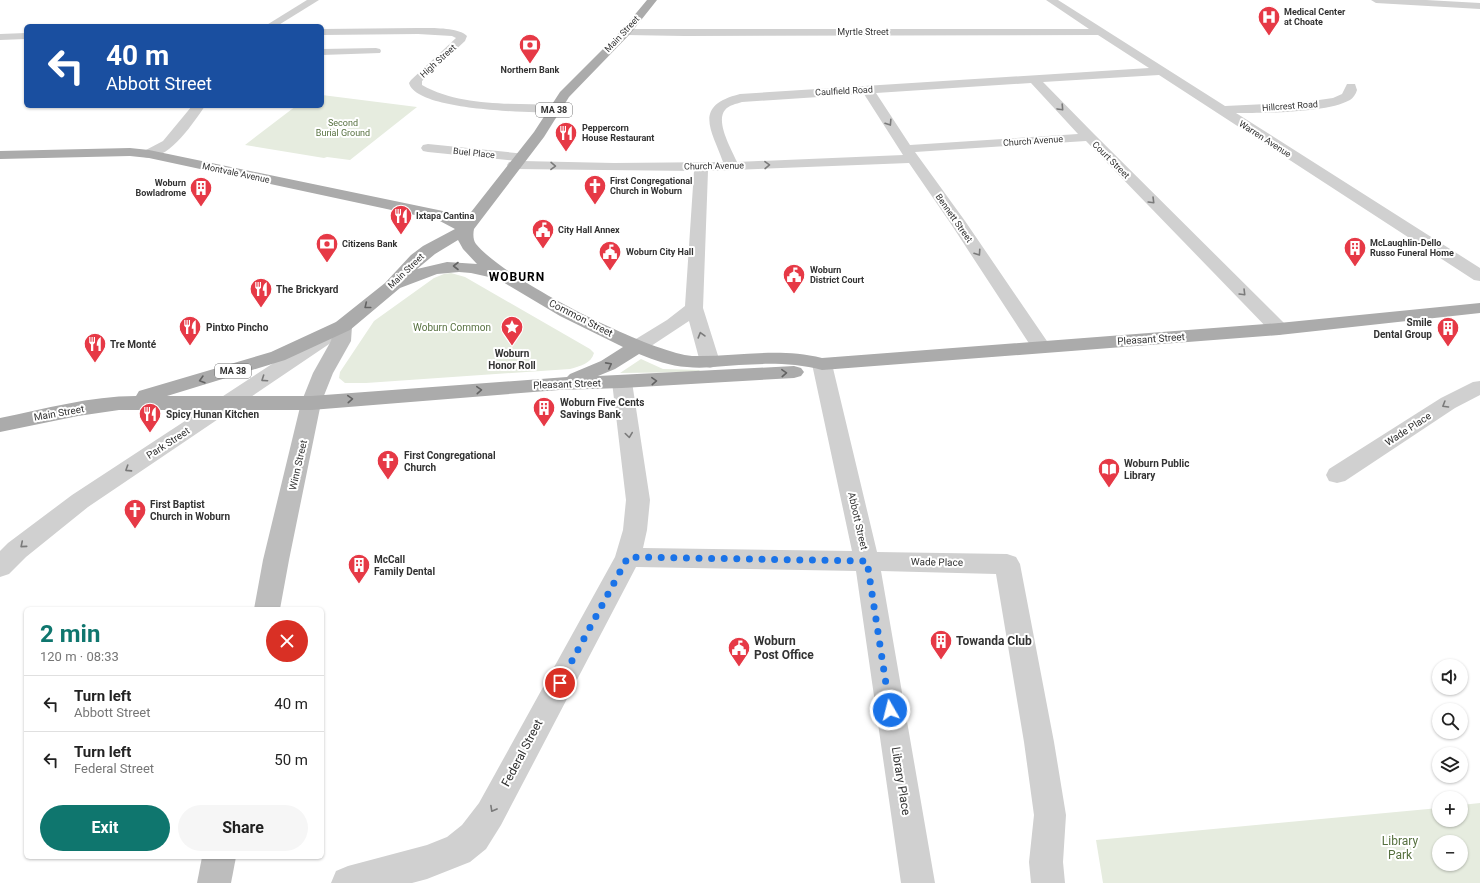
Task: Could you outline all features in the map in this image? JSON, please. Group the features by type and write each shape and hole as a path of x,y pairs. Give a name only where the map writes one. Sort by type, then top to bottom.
{"main road":[{"name":"Main Street","path":"0,425 78,409 119,403 241,368 278,356 343,326 391,287 417,259 429,250 466,229 539,134 554,109 578,80 626,32 652,0"},
{"name":"Montvale Avenue","path":"0,155 117,152 149,154 443,216 453,220 466,229"},
{"name":"Common Street","path":"466,229 465,240 472,250 507,278 579,318 638,346"},
{"path":"391,287 427,271 448,266 474,268 507,278"},
{"name":"Pleasant Street","path":"638,346 678,360 710,362 790,358 822,364 1279,329 1480,308"},
{"name":"Winn Street","path":"267,607 276,560 311,403 323,373 341,341 343,326"},
{"name":"MA 38","path":"559,384 596,372 638,346"},
{"name":"Pleasant Street","path":"311,403 559,384 798,372 812,369 822,364"},
{"name":"Main Street","path":"119,403 311,403"},
{"path":"214,883 219,859"}],"street":[{"path":"273,24 314,0"},
{"name":"Warren Avenue","path":"1051,0 1480,276"},
{"path":"1376,0 1480,6"},
{"name":"High Street","path":"324,32 429,31 458,33 462,36 462,39 418,79 415,84 416,87 432,94 464,102 554,109"},
{"name":"Myrtle Street","path":"626,32 1100,32"},
{"path":"2,38 24,36"},
{"path":"324,52 376,51"},
{"path":"1034,79 1160,71"},
{"name":"Caulfield Road","path":"731,166 729,155 714,123 716,112 726,103 740,98 1034,79"},
{"name":"Court Street","path":"1034,79 1088,137 1279,329"},
{"name":"Hillcrest Road","path":"1221,110 1326,103 1347,96 1351,87"},
{"name":"Bennett Street","path":"868,90 909,154 959,224 1041,347"},
{"path":"149,154 168,144 196,108"},
{"name":"Church Avenue","path":"517,161 701,167 731,166 909,154 1088,137"},
{"name":"Buel Place","path":"428,148 517,161"},
{"path":"701,167 694,308 710,362"},
{"path":"638,346 674,324 694,308"},
{"name":"Park Street","path":"0,567 23,545 80,501 231,402 343,326"},
{"name":"Abbott Street","path":"628,557 867,561 822,364"},
{"name":"Federal Street","path":"348,883 427,862 458,850 474,837 490,814 628,557 639,507 622,382"},
{"name":"Wade Place","path":"1337,476 1448,403 1480,387"},
{"name":"Wade Place","path":"867,561 1007,564 1039,742 1050,815 1046,862 1048,883"},
{"name":"Library Place","path":"867,561 918,883"}],"green space":[{"name":"Second Burial Ground","path":"324,95 417,107 350,160 327,157 324,158 245,145 293,108 324,108"},
{"name":"Woburn Common","path":"451,273 465,277 590,349 594,353 593,357 585,364 570,369 366,383 345,383 339,378 340,372 374,321 434,278"},
{"path":"641,359 663,369 700,370 698,372 620,373"},
{"name":"Library Park","path":"1480,803 1480,883 1103,883 1096,840 1432,809 1432,827 1468,827 1468,804"}],"place":[{"name":"Medical Center at Choate","path":"1269,36"},
{"name":"Northern Bank","path":"530,64"},
{"name":"Peppercorn House Restaurant","path":"566,152"},
{"name":"First Congregational Church in Woburn","path":"595,206"},
{"name":"Woburn Bowladrome","path":"201,208"},
{"name":"Ixtapa Cantina","path":"401,236"},
{"name":"City Hall Annex","path":"543,250"},
{"name":"Citizens Bank","path":"327,264"},
{"name":"McLaughlin-Dello Russo Funeral Home","path":"1355,268"},
{"name":"Woburn City Hall","path":"610,272"},
{"name":"Woburn District Court","path":"794,294"},
{"name":"The Brickyard","path":"261,308"},
{"name":"Pintxo Pincho","path":"190,346"},
{"name":"Woburn Honor Roll","path":"512,346"},
{"name":"Smile Dental Group","path":"1448,348"},
{"name":"Tre Monté","path":"95,364"},
{"name":"Woburn Five Cents Savings Bank","path":"544,428"},
{"name":"Spicy Hunan Kitchen","path":"150,434"},
{"name":"First Congregational Church","path":"388,480"},
{"name":"Woburn Public Library","path":"1109,488"},
{"name":"First Baptist Church in Woburn","path":"135,530"},
{"name":"McCall Family Dental","path":"359,584"},
{"name":"Towanda Club","path":"941,660"},
{"name":"Woburn Post Office","path":"739,668"}],"district":[{"name":"WOBURN","path":"517,277"}],"route":[{"path":"560,683 628,557 867,561 890,710"}]}
